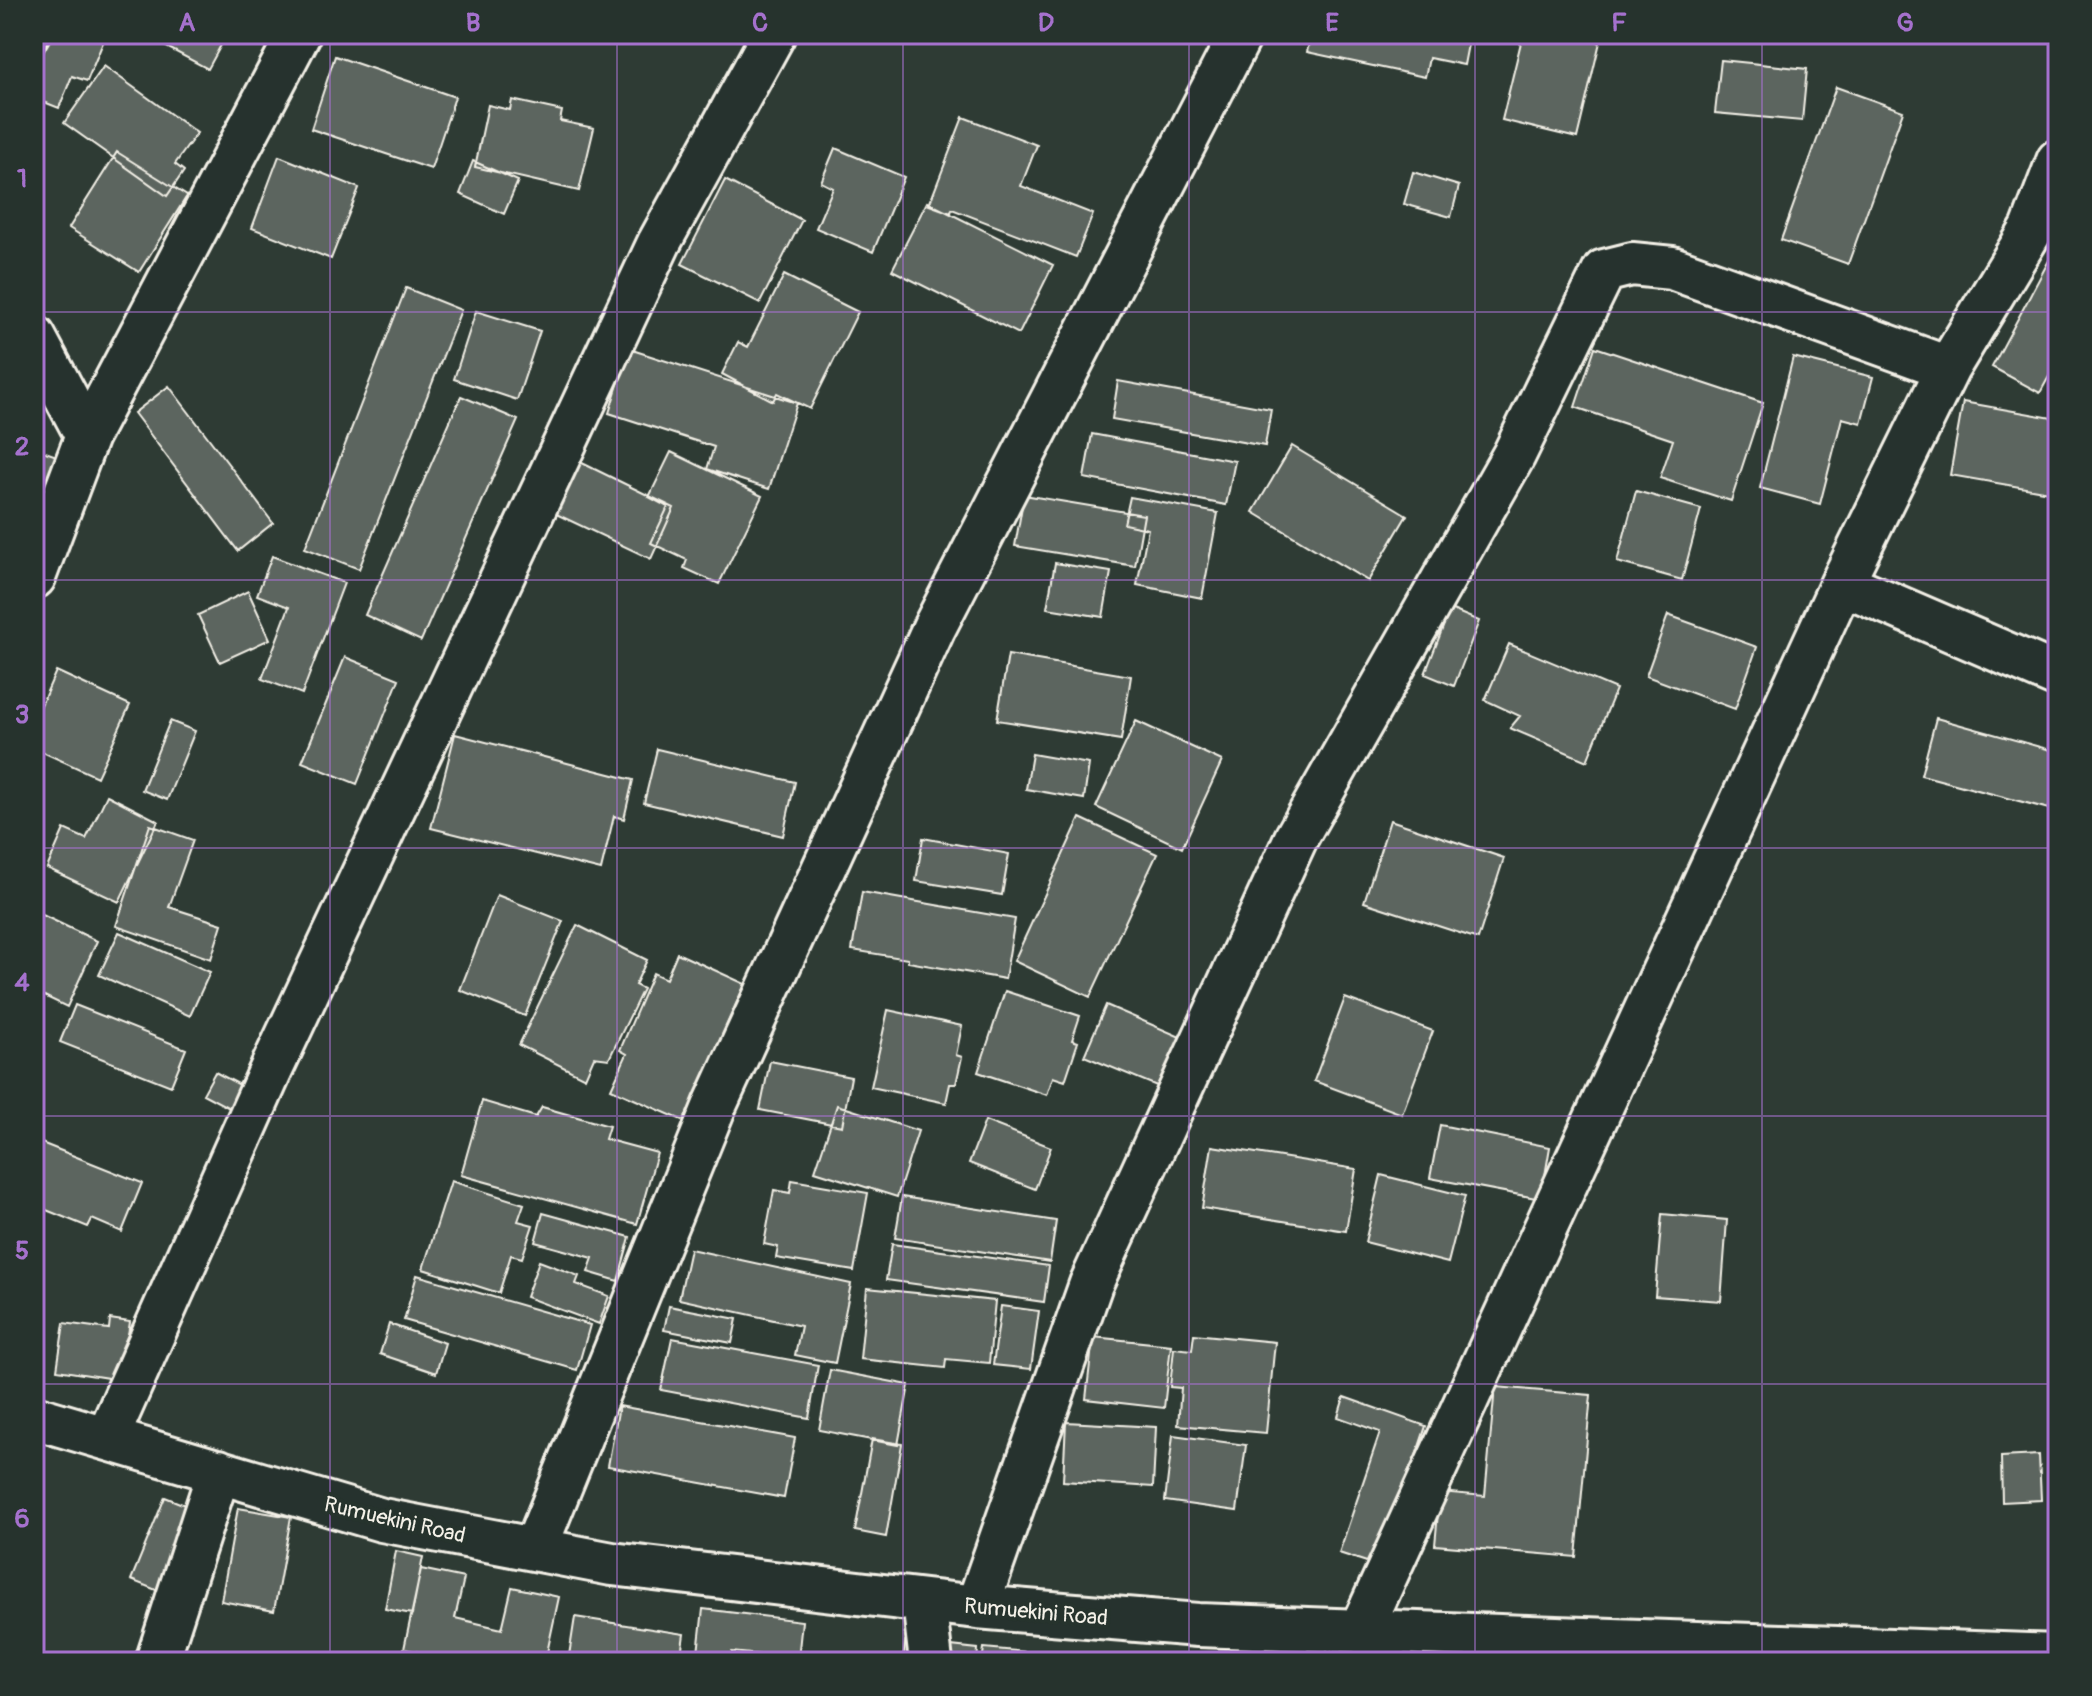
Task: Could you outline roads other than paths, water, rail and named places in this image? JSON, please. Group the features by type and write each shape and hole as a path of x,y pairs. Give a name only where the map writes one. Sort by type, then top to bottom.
{"street":[{"path":"34,577 87,436 299,34"},
{"path":"107,1438 270,1072 659,243 774,34"},
{"path":"535,1549 715,1105 934,628 1241,34"},
{"path":"1360,1632 1842,583 1948,368 2045,231 2058,161"},
{"path":"977,1607 1091,1284 1296,838 1514,455 1604,271 1632,264 1672,268 1948,368"},
{"path":"34,337 87,436"},
{"path":"1842,583 2058,676"},
{"name":"Rumuekini Road","path":"34,1417 382,1520 612,1564 924,1601 1198,1625 2058,1656"},
{"path":"157,1662 219,1471"},
{"path":"924,1601 931,1662"}]}
